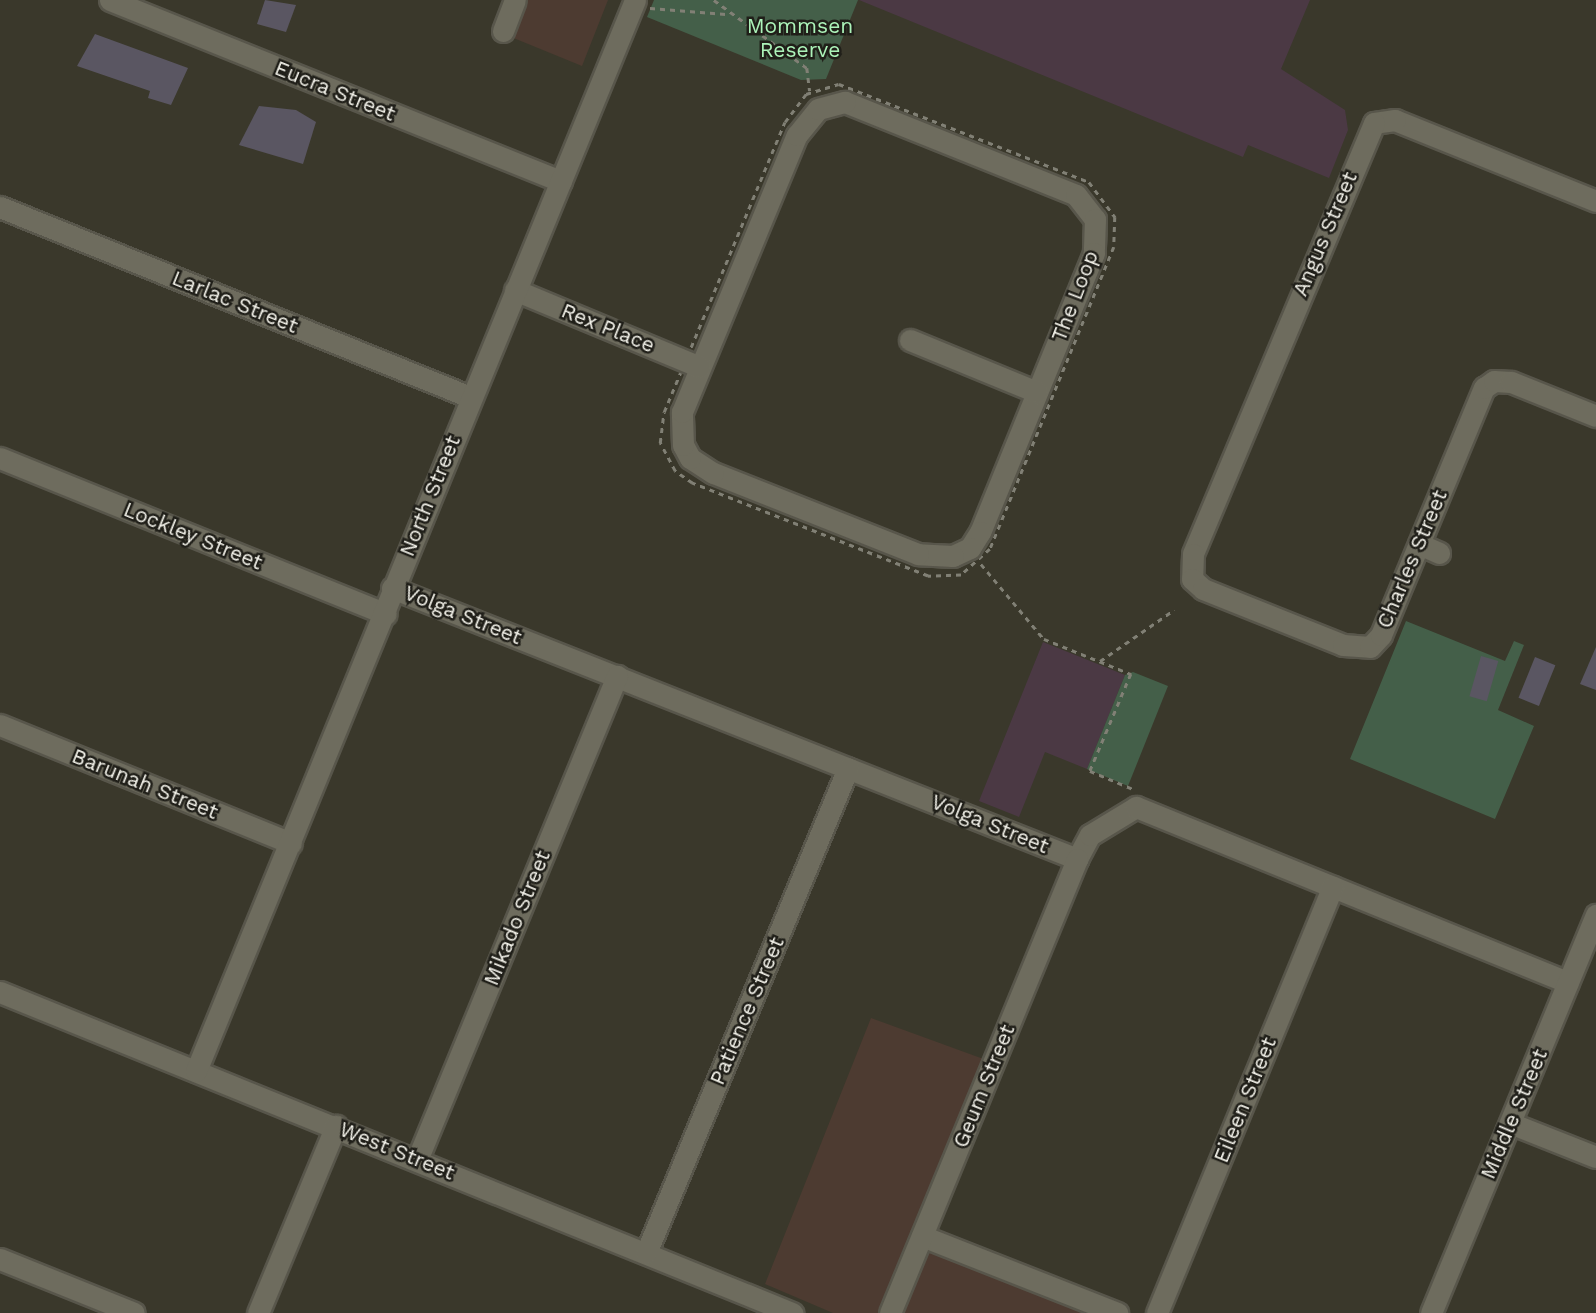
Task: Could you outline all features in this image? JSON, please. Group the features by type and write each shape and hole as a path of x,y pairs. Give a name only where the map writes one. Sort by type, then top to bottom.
{"street":[{"name":"Eucra Street","path":"110,0 561,181"},
{"path":"503,31 515,0"},
{"name":"North Street","path":"196,1071 386,614 393,588 470,397 561,181 640,8"},
{"name":"The Loop","path":"845,102 1067,191 1088,207 1095,219 1094,253 975,542 963,553 932,558 713,473 690,458 679,428 693,364 797,135 818,109 845,102"},
{"name":"Angus Street","path":"1189,566 1374,123 1395,120 1596,201"},
{"name":"Larlac Street","path":"0,207 470,397"},
{"name":"Rex Place","path":"515,290 693,364"},
{"path":"910,340 1037,392"},
{"name":"Charles Street","path":"1189,566 1192,579 1203,589 1362,649 1381,635 1489,384 1511,382 1596,416"},
{"name":"Lockley Street","path":"0,458 386,614"},
{"path":"1419,544 1439,553"},
{"name":"Volga Street","path":"393,588 1077,859 1090,835 1136,807 1569,982"},
{"name":"Mikado Street","path":"417,1160 617,676"},
{"name":"Barunah Street","path":"0,725 291,843"},
{"name":"Patience Street","path":"646,1253 848,768"},
{"name":"Geum Street","path":"890,1313 1077,859"},
{"name":"Eileen Street","path":"1157,1313 1333,887"},
{"name":"Middle Street","path":"1432,1313 1596,916"},
{"name":"West Street","path":"0,992 792,1313"},
{"path":"1510,1123 1596,1157"},
{"path":"258,1313 336,1126"},
{"path":"922,1236 1117,1313"},
{"path":"0,1259 134,1313"}],"path":[{"path":"714,0 730,15 807,68 810,91"},
{"path":"640,8 681,7 730,15"},
{"path":"839,84 867,91 1089,182 1112,209 1114,247 990,549 980,563 961,575 928,576 682,477 663,452 660,433 693,364 785,122 810,91 839,84"},
{"path":"980,563 1044,639 1131,674 1090,771 1133,789"},
{"path":"1100,661 1174,610"}],"shaded area":[{"path":"520,0 608,0 582,66 506,35"},
{"path":"859,0 1310,0 1281,69 1345,110 1348,130 1329,178 1248,145 1243,157"},
{"path":"1043,642 1125,675 1087,769 1045,752 1019,817 979,801"},
{"path":"871,1018 989,1061 925,1231 1130,1313 833,1313 765,1284"}],"green space":[{"name":"Mommsen Reserve","path":"654,0 858,0 826,79 801,80 647,17"},
{"path":"1406,621 1505,661 1514,641 1524,645 1498,710 1534,726 1495,819 1350,759"},
{"path":"1133,672 1168,686 1128,786 1087,769 1125,675"}],"building":[{"path":"265,0 296,5 286,32 257,24"},
{"path":"95,34 188,68 171,105 148,98 150,91 77,66"},
{"path":"259,106 296,110 316,122 303,164 239,145"},
{"path":"1596,647 1596,690 1580,684"},
{"path":"1481,656 1498,661 1487,701 1469,696"},
{"path":"1535,657 1555,665 1539,706 1519,698"}]}
